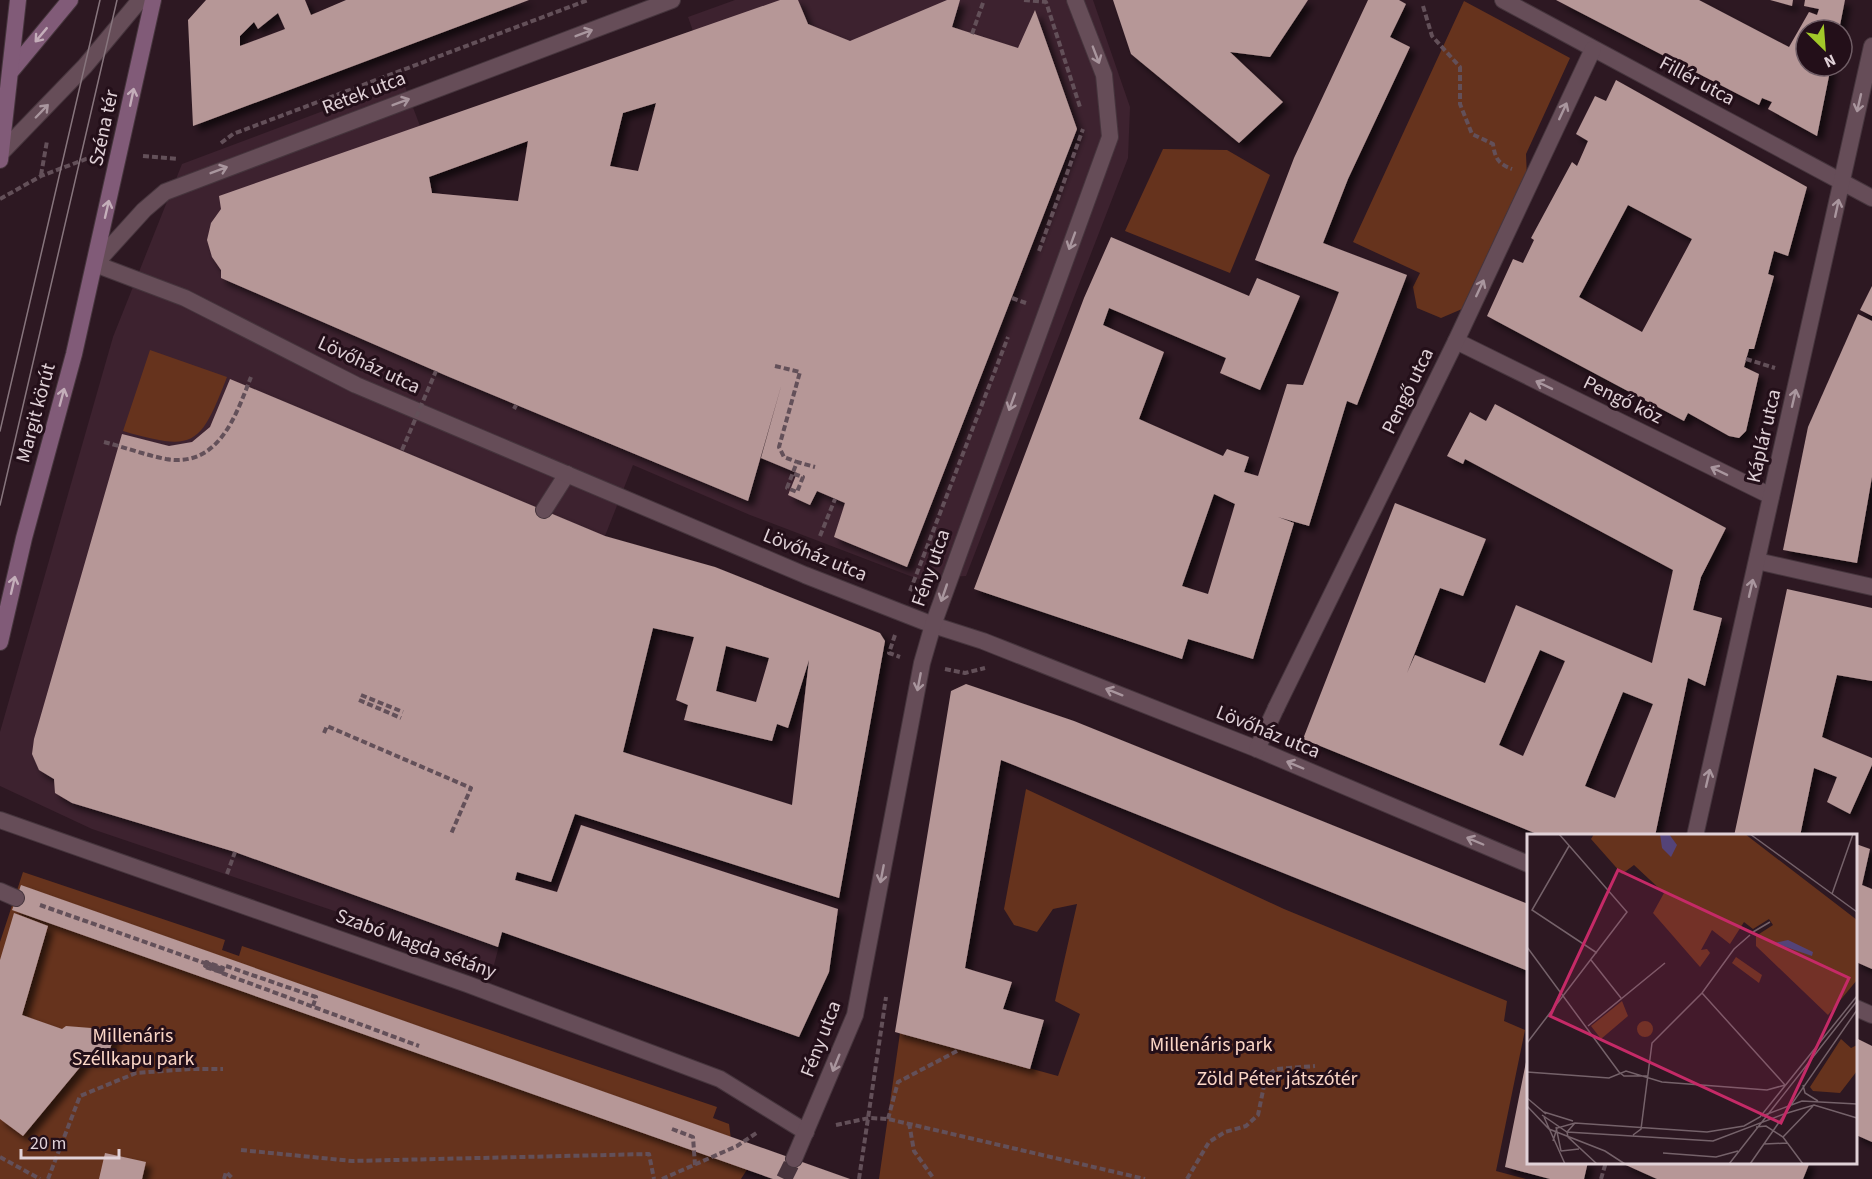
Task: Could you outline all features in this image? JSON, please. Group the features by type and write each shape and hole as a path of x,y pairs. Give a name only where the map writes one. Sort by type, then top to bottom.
{"main road":[{"name":"Széna tér","path":"0,156 6,76 18,0"},
{"path":"6,76 70,0"},
{"name":"Széna tér","path":"95,264 153,0"},
{"name":"Margit körút","path":"0,642 95,264"}],"street":[{"name":"Széna tér","path":"0,156 85,66 140,0"},
{"name":"Retek utca","path":"95,264 144,210 165,192 672,0"},
{"name":"Fény utca","path":"794,1159 855,1015 922,663 933,625 1110,137 1104,75 1076,0"},
{"name":"Fillér utca","path":"1503,0 1842,184 1872,198"},
{"name":"Káplár utca","path":"1695,834 1872,46"},
{"name":"Pengő utca","path":"1257,749 1456,341 1593,49"},
{"name":"Lövőház utca","path":"95,264 185,298 356,385 567,474 933,625 983,641 1257,749 1527,864"},
{"name":"Pengő köz","path":"1456,341 1771,496"},
{"path":"544,510 567,474"},
{"path":"1757,561 1872,587"},
{"name":"Szabó Magda sétány","path":"0,820 467,984 720,1079 806,1132"},
{"path":"0,891 16,898"},
{"path":"1857,1008 1872,1015"}],"path":[{"path":"219,146 233,134 588,0"},
{"path":"972,34 984,0"},
{"path":"1024,0 1046,2 1082,113"},
{"path":"1423,6 1432,36 1460,68 1460,104 1472,134 1493,144 1495,157 1502,165 1531,178"},
{"path":"1058,198 1086,123"},
{"path":"0,199 41,176 81,159 121,154"},
{"path":"158,157 181,159"},
{"path":"916,575 1012,327"},
{"path":"775,366 800,372 779,447 784,457 815,467"},
{"path":"402,450 436,372"},
{"path":"104,442 168,459 200,455 225,434 251,377"},
{"path":"794,474 803,477 797,492 787,488 797,462"},
{"path":"820,536 835,500"},
{"path":"946,681 948,670"},
{"path":"361,694 403,712"},
{"path":"359,700 401,717"},
{"path":"324,733 327,726 471,788 451,834"},
{"path":"36,904 207,964 222,969 221,972 205,966 207,963 222,969 221,972 204,967 206,962 223,968 222,973"},
{"path":"271,989 222,973 204,967 206,961 224,968 222,974 203,968 206,960 316,998 312,1006"},
{"path":"222,973 419,1046"},
{"path":"859,1179 886,995"},
{"path":"888,1119 898,1082 959,1050"},
{"path":"1187,1179 1209,1142 1225,1132 1246,1126 1258,1115 1266,1076 1277,1069 1315,1066"},
{"path":"48,1179 80,1096 136,1073 190,1069 223,1070"},
{"path":"662,1179 754,1136 773,1112"},
{"path":"806,1132 869,1118 888,1119 1145,1179"},
{"path":"909,1124 914,1151 934,1179"},
{"path":"672,1129 693,1137 695,1164"},
{"path":"241,1150 352,1161 649,1154 654,1179"},
{"path":"0,1157 40,1179"},
{"path":"1601,1179 1605,1164"},
{"path":"224,1179 226,1172 233,1179"}],"shaded area":[{"path":"735,0 1093,0 1130,107 1128,158 966,576 918,579 750,515 633,465 605,536 494,965 92,829 0,786 0,732 113,337 182,164 403,81 420,126 432,193 668,215 693,31 688,17"}],"green space":[{"path":"1464,1 1570,58 1526,154 1527,179 1462,309 1441,318 1417,308 1413,287 1420,273 1353,242"},
{"path":"1163,149 1227,150 1270,175 1230,273 1125,231"},
{"path":"150,350 227,377 209,418 192,438 166,441 123,431"},
{"name":"Millenáris park","path":"1026,789 1284,909 1507,1001 1504,1021 1525,1030 1496,1171 1526,1179 879,1179 900,1033 1058,1076 1080,1014 1055,1001 1077,904 1053,909 1037,932 1014,925 1004,909"},
{"name":"Millenáris Széllkapu park","path":"23,872 225,940 222,950 239,956 242,946 717,1107 713,1118 729,1124 732,1147 748,1168 741,1179 0,1179 0,942"}],"building":[{"path":"206,0 305,0 311,15 346,0 529,0 193,126 188,20","holes":["278,13 285,29 240,46 240,36 254,22 258,29"]},
{"path":"780,0 798,0 808,24 850,41 947,0 960,0 952,27 1018,48 1035,10 1077,129 907,567 834,537 845,503 817,491 810,505 788,495 797,473 761,458 782,383 748,501 447,376 221,278 221,270 212,257 207,240 211,223 221,209 219,196","holes":["656,103 638,171 610,166 623,113","528,141 518,201 432,193 429,177"]},
{"path":"1113,0 1308,0 1270,57 1230,52 1283,102 1239,143 1131,54"},
{"path":"1368,0 1399,0 1406,4 1390,37 1410,47 1348,179 1323,243 1407,275 1357,405 1347,401 1309,526 1278,517 1294,523 1253,659 1188,639 1182,659 974,589 1084,298 1111,237 1249,296 1257,278 1300,296 1260,390 1220,373 1226,358 1109,308 1103,325 1164,352 1139,419 1223,456 1227,449 1249,457 1244,472 1258,476 1287,384 1303,385 1339,292 1255,260 1294,158","holes":["1214,494 1235,504 1208,594 1182,586"]},
{"path":"1556,0 1699,0 1789,47 1794,38 1794,78 1829,78 1817,136 1768,109 1772,102 1762,98 1759,105"},
{"path":"1770,0 1793,0 1792,6"},
{"path":"1805,0 1845,0 1841,18 1806,18 1809,12 1817,15 1819,9 1804,6"},
{"path":"1616,80 1807,187 1788,256 1774,251 1768,274 1774,276 1754,349 1749,349 1744,367 1759,374 1746,431 1739,438 1729,436 1688,413 1684,421 1487,316 1513,259 1523,263 1534,240 1531,238 1572,162 1577,166 1588,141 1576,134 1595,96 1606,101","holes":["1628,205 1692,239 1642,332 1579,297"]},
{"path":"1872,286 1872,316 1860,310"},
{"path":"1858,314 1872,321 1872,477 1857,563 1783,550 1808,427"},
{"path":"230,379 605,536 715,567 880,633 885,641 839,898 575,814 551,882 517,872 515,880 557,892 581,825 838,909 829,972 799,1037 502,932 498,947 235,852 72,803 55,793 54,779 39,770 32,754 34,739 122,434 169,446 192,442 210,427","holes":["653,628 694,637 676,700 688,705 684,720 772,741 777,724 788,728 809,660 792,805 623,752","726,646 769,658 756,702 716,691"]},
{"path":"1495,404 1726,528 1701,577 1693,610 1722,618 1705,686 1688,678 1655,834 1537,834 1303,739 1395,503 1486,539 1463,596 1440,588 1407,673 1415,655 1485,683 1516,605 1652,663 1673,570 1465,459 1463,464 1447,456 1470,412 1486,421","holes":["1540,650 1565,661 1523,756 1499,745","1623,692 1653,704 1615,798 1585,786"]},
{"path":"1787,589 1872,608 1872,681 1837,675 1822,737 1872,758 1872,765 1850,814 1827,802 1837,777 1814,768 1800,834 1734,834"},
{"path":"966,684 1074,721 1527,904 1527,971 1001,760 965,968 1012,982 1003,1009 1044,1020 1030,1069 895,1032 951,691"},
{"path":"1857,844 1870,849 1862,885 1872,889 1872,969 1857,962"},
{"path":"21,885 850,1179 773,1179 12,910"},
{"path":"14,913 48,926 22,1015 62,1029 66,1026 116,1030 107,1059 86,1060 23,1136 0,1119 0,960"},
{"path":"1857,1038 1872,1046 1872,1142 1857,1135"},
{"path":"1527,1057 1527,1164 1588,1164 1584,1179 1550,1179 1505,1167"},
{"path":"105,1153 146,1162 142,1179 99,1179"},
{"path":"1623,1164 1809,1164 1803,1179 1657,1179"}],"tunnel":[{"path":"784,1179 794,1159"}],"tram line":[{"path":"0,431 100,0"},
{"path":"0,505 117,0"}],"park label":[{"name":"Zöld Péter játszótér","path":"1277,1079"}]}
